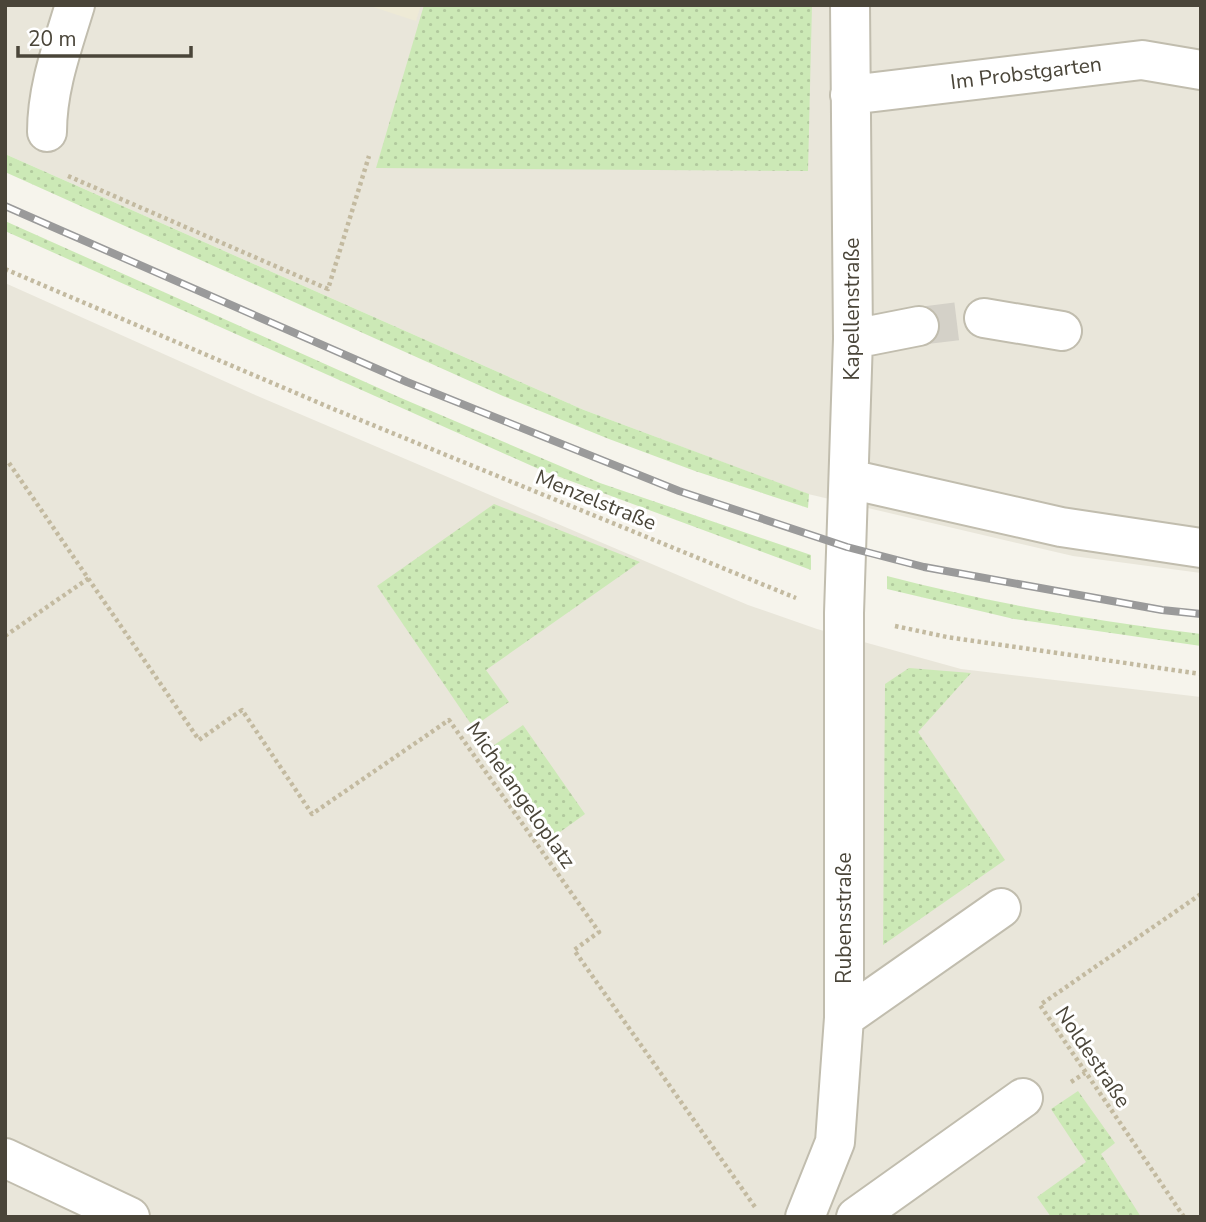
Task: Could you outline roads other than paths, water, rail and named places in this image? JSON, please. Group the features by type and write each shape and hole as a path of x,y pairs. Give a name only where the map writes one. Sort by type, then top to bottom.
{"street":[{"path":"47,132 47,105 75,5"},
{"name":"Kapellenstraße","path":"844,613 853,339 850,5"},
{"name":"Im Probstgarten","path":"850,95 1142,60 1201,69"},
{"path":"984,318 1062,331"},
{"path":"853,339 919,326"},
{"path":"849,479 1061,527 1201,548"},
{"name":"Rubensstraße","path":"805,1217 835,1142 844,1018 844,613"},
{"path":"844,1018 1000,908"},
{"path":"856,1217 1023,1098"},
{"path":"5,1158 130,1217"}],"tunnel":[{"path":"919,326 984,318"}],"railway":[{"path":"5,206 407,382 679,491 847,547 924,567 1162,610 1201,614"}]}
